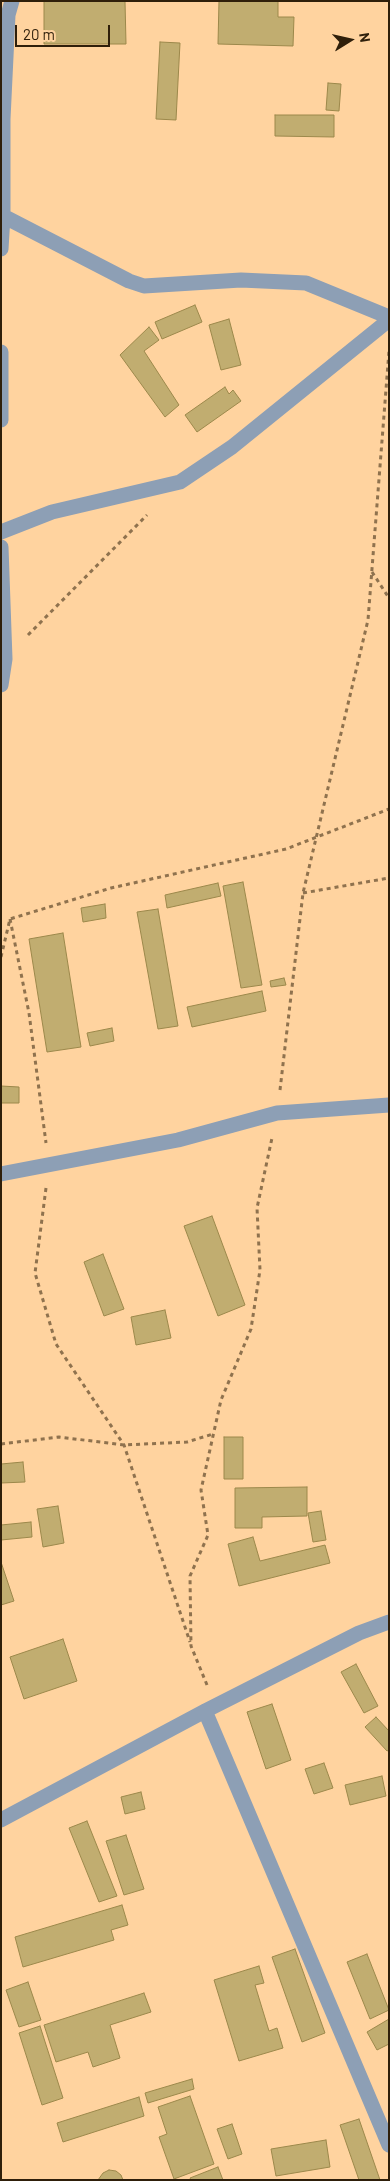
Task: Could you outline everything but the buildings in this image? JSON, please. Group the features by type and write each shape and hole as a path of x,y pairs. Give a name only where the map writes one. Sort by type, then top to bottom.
{"street":[{"path":"1,248 4,216 3,119 8,15 12,1"},
{"path":"1,532 52,512 180,482 232,447 389,318 306,283 241,280 144,286 129,281 4,216"},
{"path":"1,352 1,420"},
{"path":"1,547 5,659 1,685"},
{"path":"1,1174 178,1140 277,1113 389,1105"},
{"path":"1,1820 205,1711 359,1633 389,1622"},
{"path":"205,1711 389,2145"}],"path":[{"path":"191,1646 190,1576 208,1535 201,1490 221,1400 251,1329 260,1270 257,1208 277,1113 303,893 368,620 389,351"},
{"path":"5,659 180,482"},
{"path":"372,572 389,598"},
{"path":"10,919 111,888 286,848 389,809"},
{"path":"303,893 389,878"},
{"path":"1,957 10,919"},
{"path":"10,919 29,1013 49,1164 35,1273 56,1344 124,1445 191,1646 210,1694 205,1711"},
{"path":"1,1444 59,1437 124,1445 187,1442 214,1434"}]}
